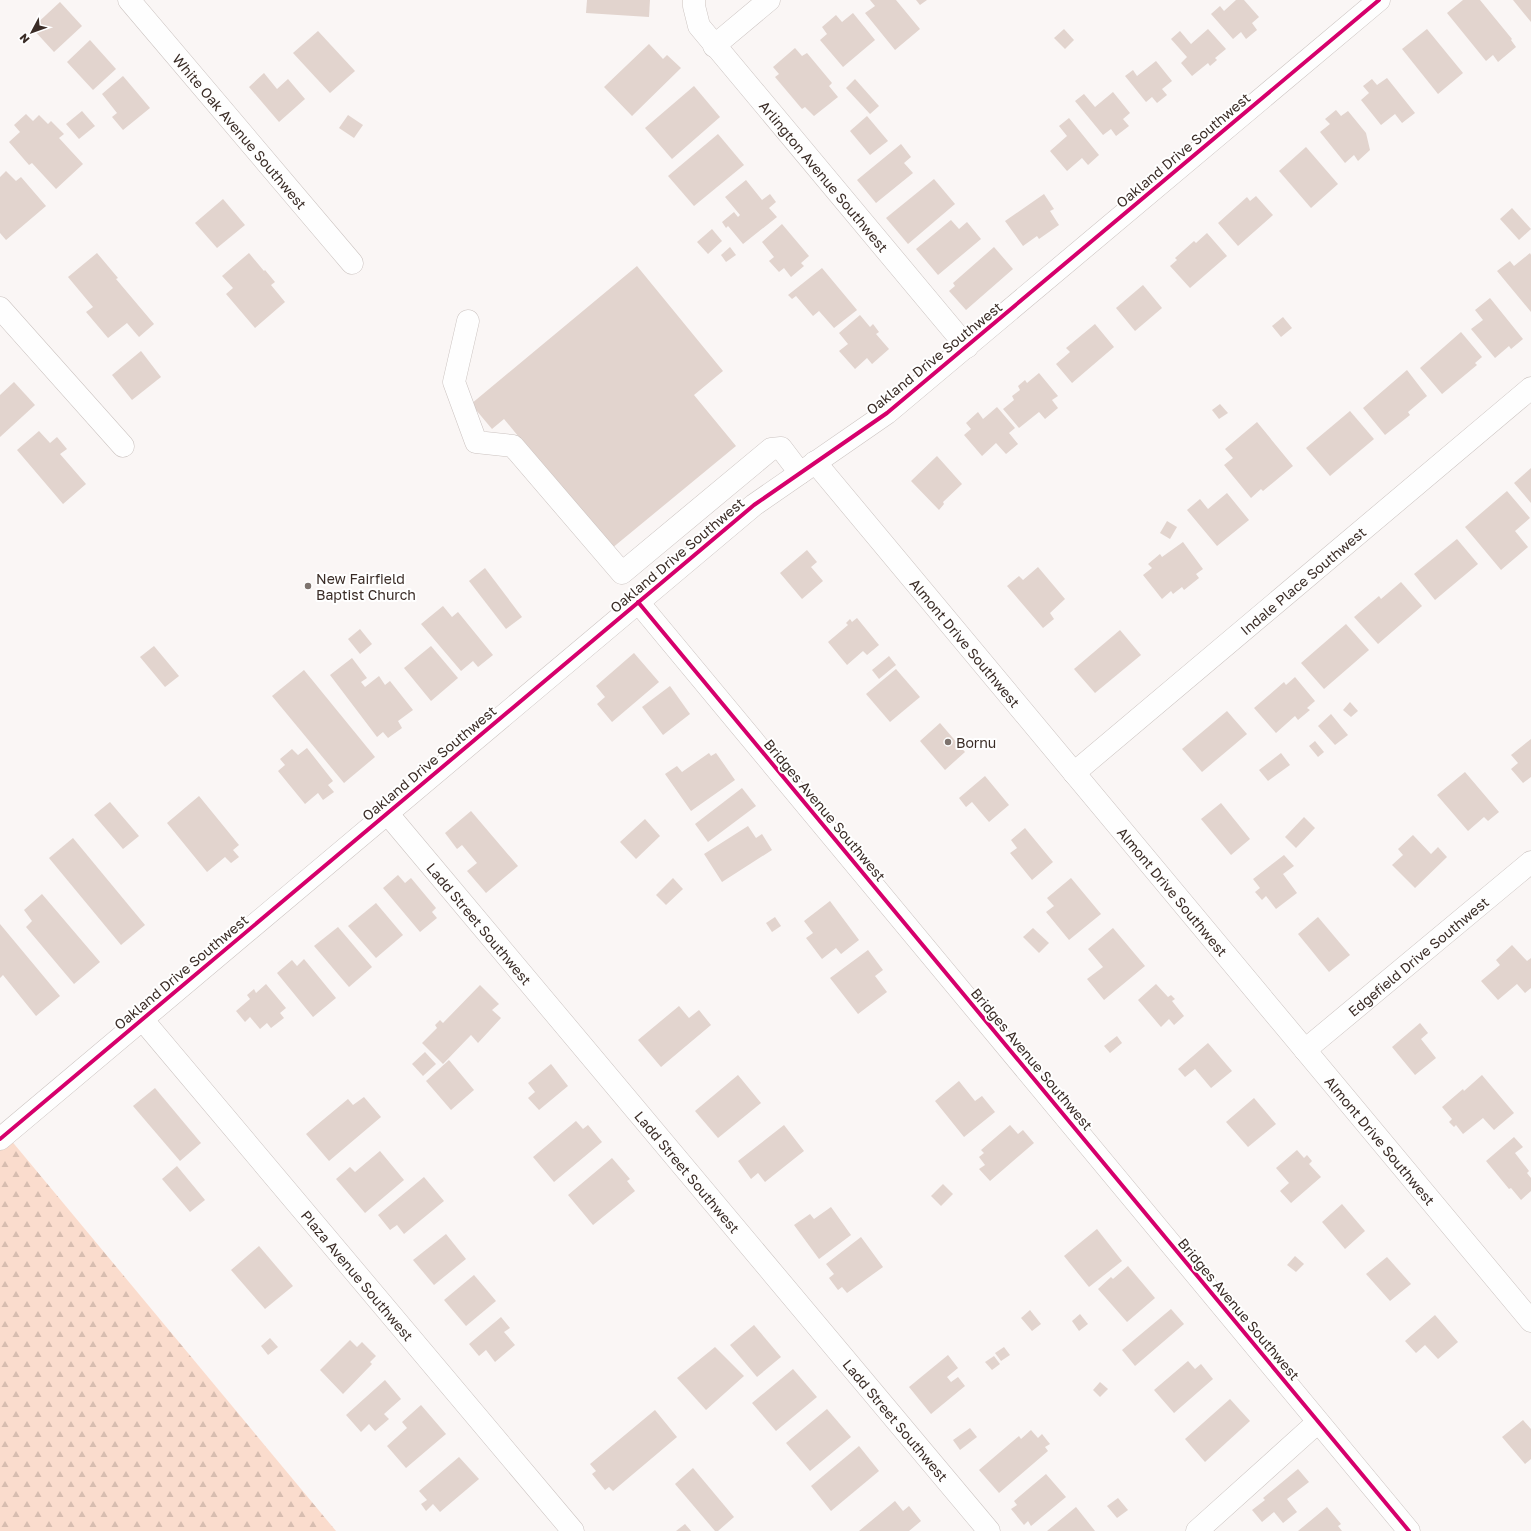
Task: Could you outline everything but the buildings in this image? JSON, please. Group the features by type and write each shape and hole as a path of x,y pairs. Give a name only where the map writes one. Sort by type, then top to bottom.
{"street":[{"name":"White Oak Avenue Southwest","path":"128,0 352,263"},
{"name":"Arlington Avenue Southwest","path":"694,0 699,26 714,46 967,347"},
{"path":"714,46 769,0"},
{"name":"Oakland Drive Southwest","path":"0,1139 754,505 887,413 967,347 1367,4"},
{"path":"0,308 123,446"},
{"name":"Bridges Avenue Southwest","path":"468,321 454,382 476,442 513,446 622,573 640,600 1409,1531"},
{"name":"Indale Place Southwest","path":"1074,773 1531,388"},
{"name":"Almont Drive Southwest","path":"689,517 772,449 781,448 808,467 1074,773 1531,1321"},
{"path":"622,573 689,517 709,542"},
{"name":"Ladd Street Southwest","path":"386,814 989,1531"},
{"name":"Edgefield Drive Southwest","path":"1305,1050 1531,862"},
{"name":"Plaza Avenue Southwest","path":"142,1019 573,1531"},
{"path":"1197,1531 1318,1422"}],"green space":[{"path":"10,1139 336,1531 0,1531 0,1147"}],"cycle path":[{"path":"0,1139 754,505 887,413 1379,0"},
{"path":"638,602 1409,1531"}],"place":[{"name":"New Fairfield Baptist Church","path":"308,586"},
{"name":"Bornu","path":"948,742"}]}
